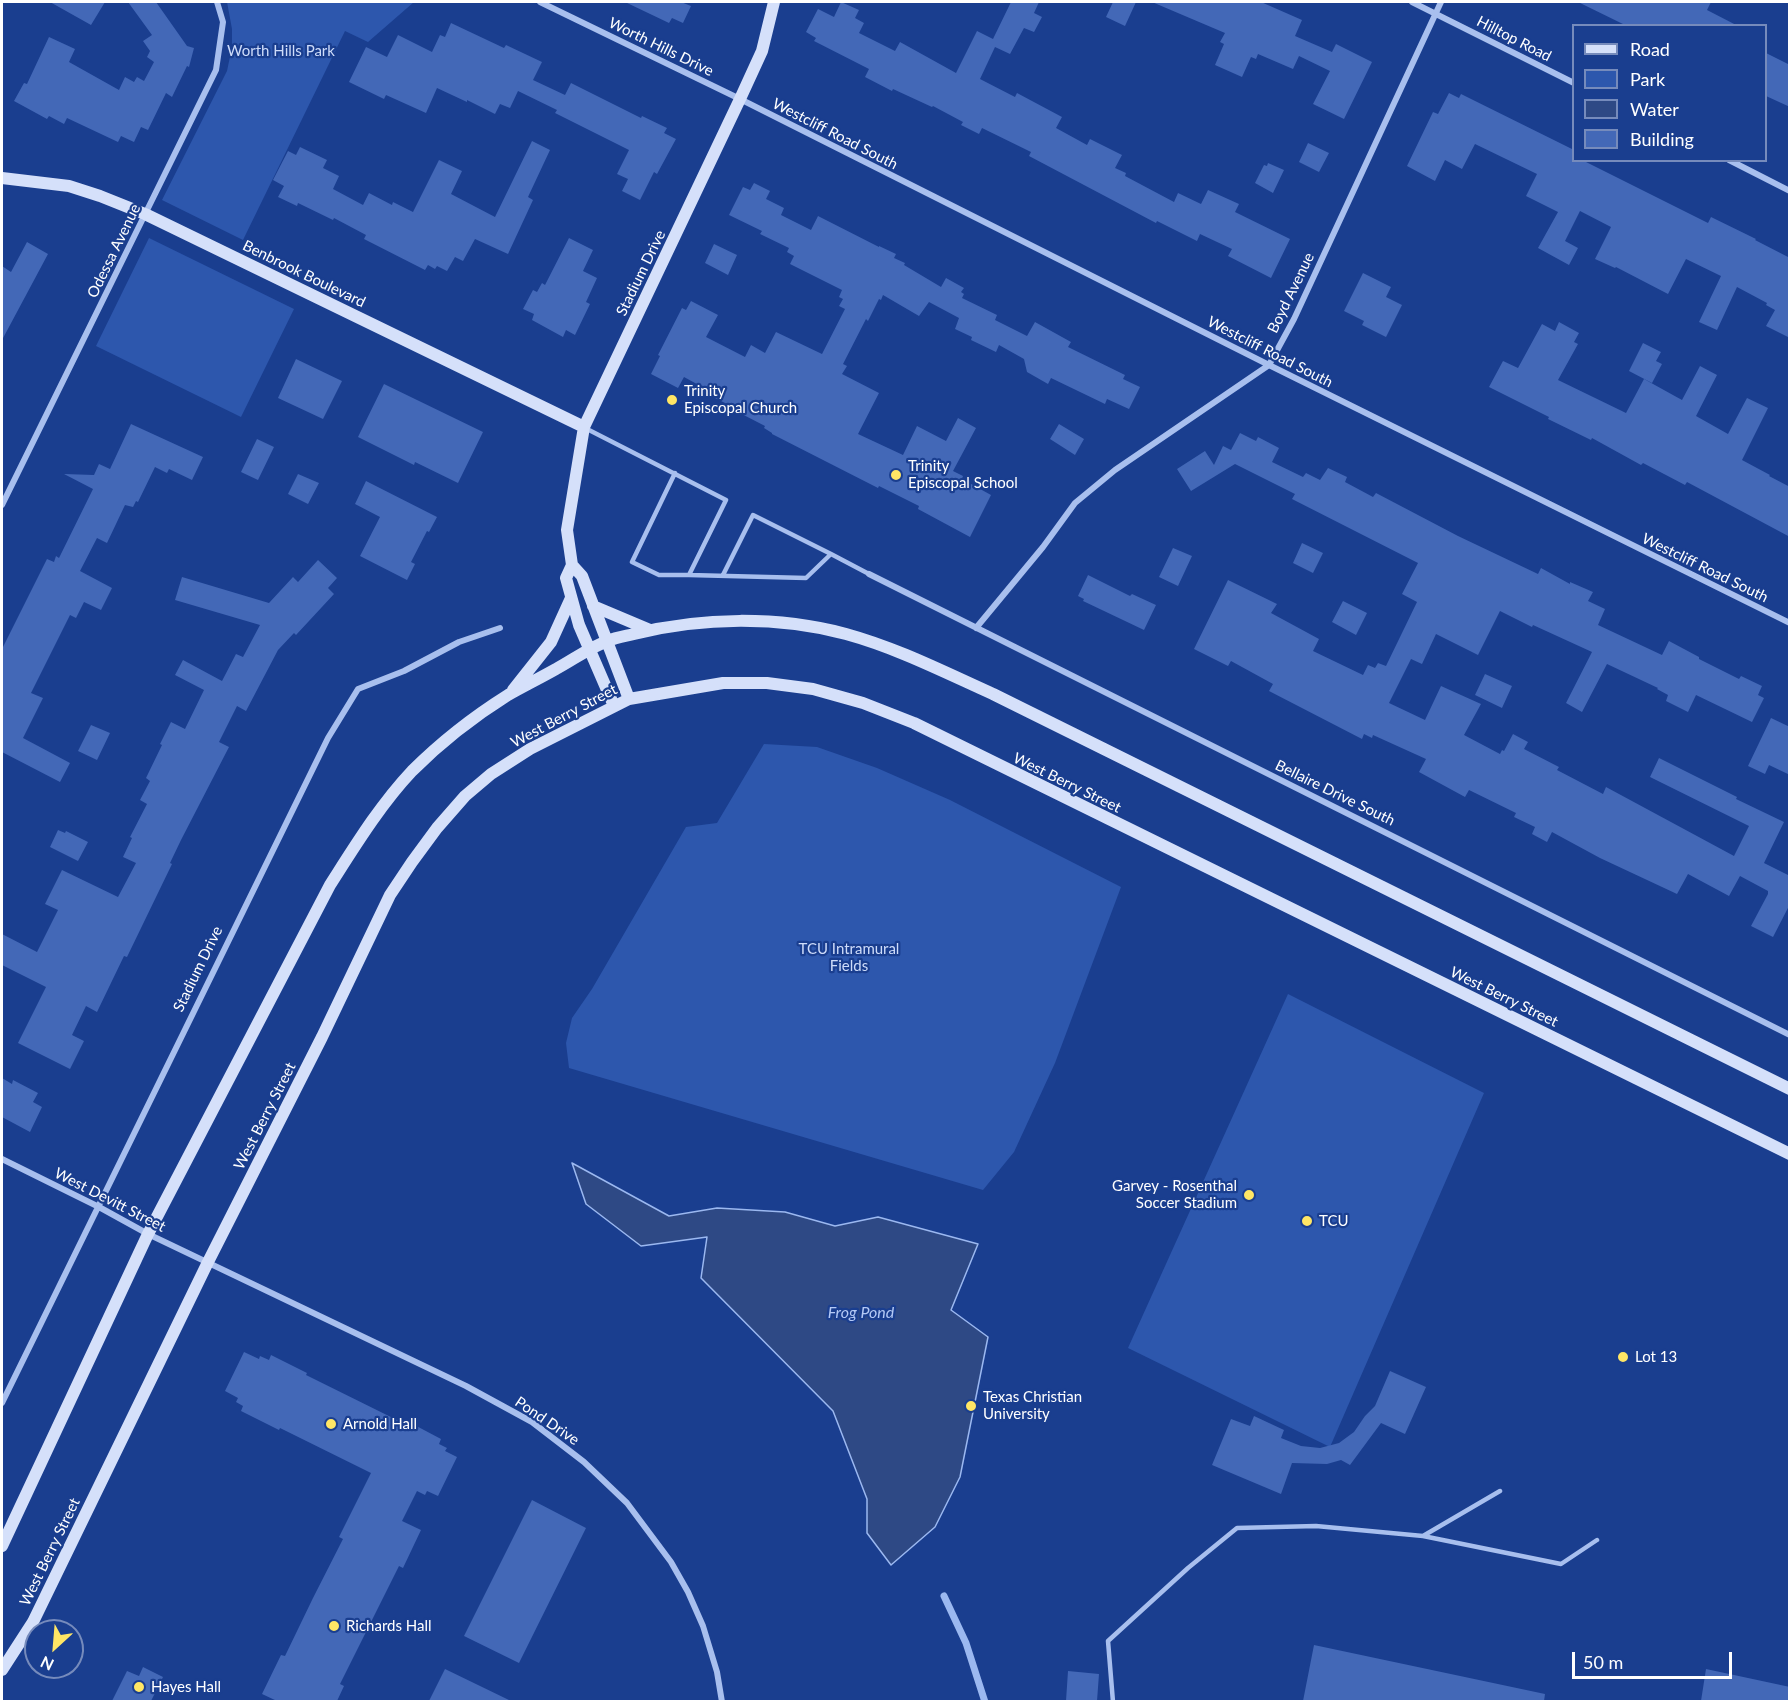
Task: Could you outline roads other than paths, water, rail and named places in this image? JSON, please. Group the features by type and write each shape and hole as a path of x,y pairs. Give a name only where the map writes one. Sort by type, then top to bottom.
{"main road":[{"name":"Stadium Drive","path":"614,706 579,625 566,578 572,565 567,530 584,428 762,51 774,2"},
{"name":"Benbrook Boulevard","path":"2,177 69,186 146,214 584,428"},
{"name":"Stadium Drive","path":"572,565 582,576 629,699"},
{"path":"510,694 551,642 571,598"},
{"path":"593,606 650,630"},
{"path":"2,1546 148,1234 330,885 354,846 411,773 471,719 510,694 608,641 650,630 686,624 755,621 822,629 889,648 993,694 1790,1089"},
{"name":"West Berry Street","path":"2,1670 33,1623 208,1262 322,1037 390,895 437,828 465,796 491,774 530,749 629,699 723,683 767,682 813,690 863,703 914,723 1790,1154"}],"street":[{"name":"Odessa Avenue","path":"2,505 216,69 223,22 217,2"},
{"name":"Worth Hills Drive","path":"540,2 740,99"},
{"name":"Hilltop Road","path":"1412,2 1572,82"},
{"name":"Boyd Avenue","path":"976,628 1043,547 1075,503 1115,470 1269,365 1294,319 1441,2"},
{"name":"Westcliff Road South","path":"740,99 1790,623"},
{"path":"1733,162 1790,191"},
{"name":"Bellaire Drive South","path":"869,574 1790,1035"},
{"name":"Stadium Drive","path":"2,1403 328,738 358,688 404,671 459,642 500,628"},
{"name":"West Devitt Street","path":"2,1159 208,1262"},
{"name":"Pond Drive","path":"208,1262 466,1386 532,1422 584,1462 627,1503 670,1562 688,1592 703,1626 717,1672 722,1701"}],"lane":[{"path":"584,428 726,500 690,574"},
{"path":"675,473 632,561 659,575 723,574 806,578 831,554"},
{"path":"723,574 753,515 869,574"},
{"path":"1423,1536 1500,1491"},
{"path":"1113,1701 1108,1641 1188,1568 1237,1528 1316,1526 1423,1536 1561,1564 1597,1540"}],"water":[{"name":"Frog Pond","path":"572,1163 669,1216 717,1208 785,1212 835,1226 878,1217 978,1244 951,1310 988,1337 960,1477 935,1527 891,1565 867,1533 867,1499 833,1411 701,1278 707,1237 641,1246 586,1204"}],"waterway":[{"path":"944,1596 966,1643 985,1702"}],"place":[{"name":"Trinity Episcopal Church","path":"672,400"},
{"name":"Trinity Episcopal School","path":"896,475"},
{"name":"Garvey - Rosenthal Soccer Stadium","path":"1249,1195"},
{"name":"TCU","path":"1307,1221"},
{"name":"Lot 13","path":"1623,1357"},
{"name":"Texas Christian University","path":"971,1406"},
{"name":"Arnold Hall","path":"331,1424"},
{"name":"Richards Hall","path":"334,1626"},
{"name":"Hayes Hall","path":"139,1687"}],"park label":[{"name":"Worth Hills Park","path":"281,51"},
{"name":"TCU Intramural Fields","path":"849,958"}]}
